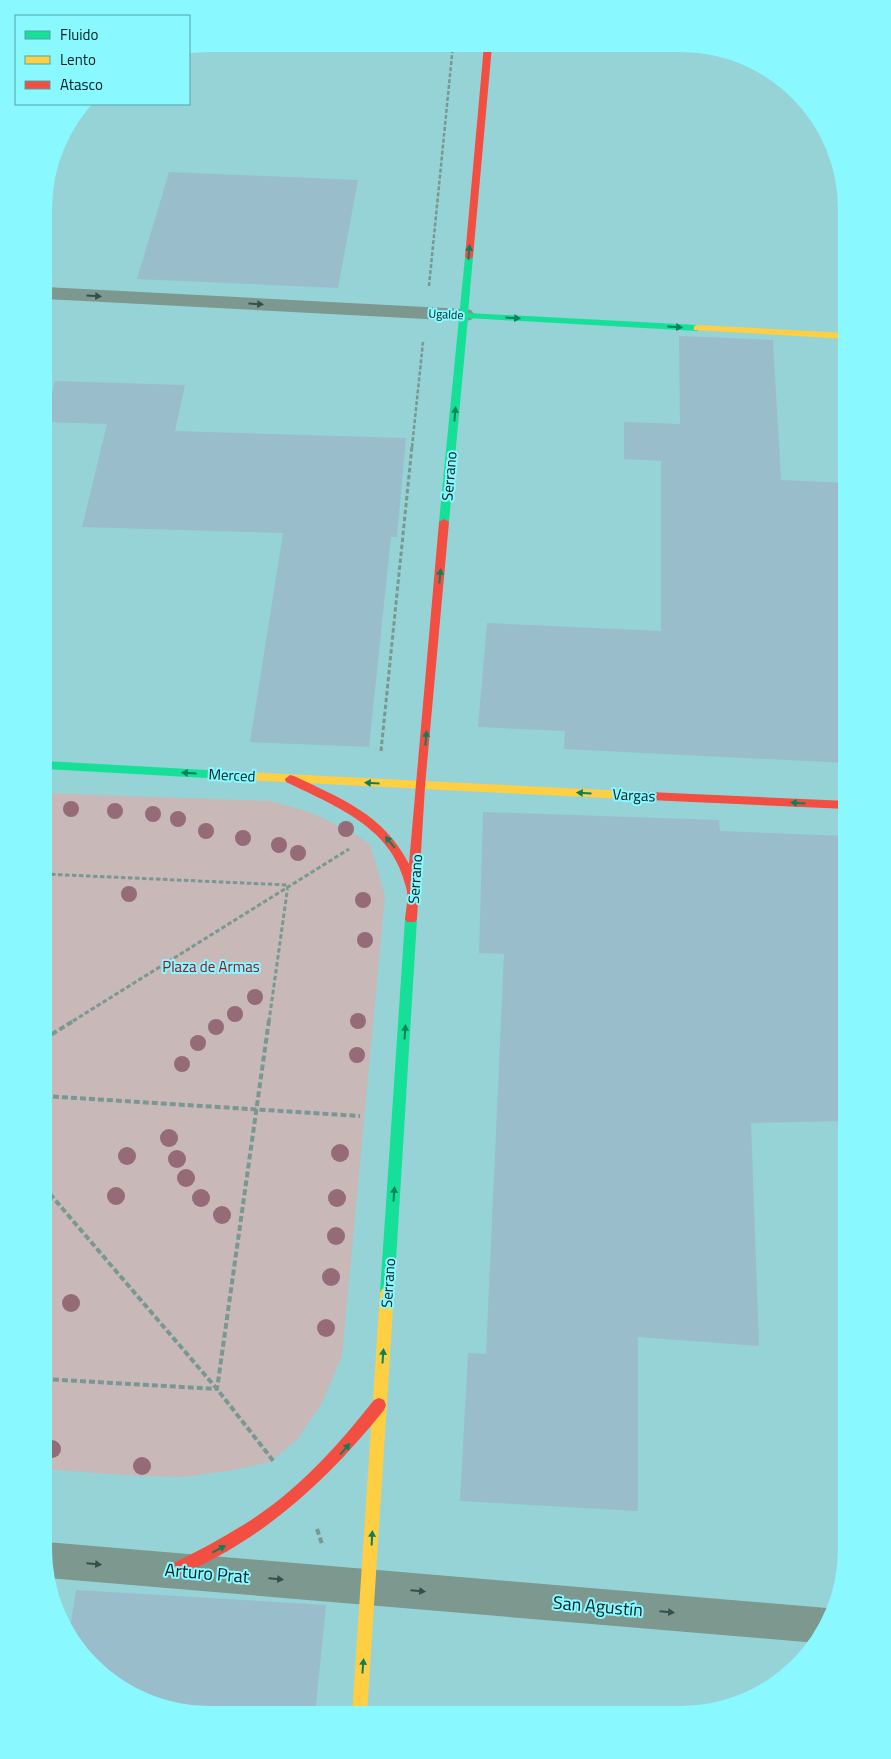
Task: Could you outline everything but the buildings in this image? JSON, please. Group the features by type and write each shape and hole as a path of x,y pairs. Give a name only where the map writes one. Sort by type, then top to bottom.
{"main road":[{"name":"Serrano","path":"360,1706 400,1118 420,786 487,52"},
{"name":"Ugalde","path":"464,315 838,336"},
{"name":"Merced","path":"53,765 420,786"},
{"path":"290,778 340,802 362,815 380,831 395,848 404,866 411,884 414,903"},
{"name":"Vargas","path":"420,786 838,805"},
{"path":"175,1570 220,1550 262,1524 300,1494 337,1458 379,1405"}],"street":[{"name":"Ugalde","path":"53,293 464,315"},
{"name":"Arturo Prat","path":"53,1561 369,1587"},
{"name":"San Agustín","path":"369,1587 819,1625"}],"path":[{"path":"378,784 452,52"},
{"path":"52,1034 288,885 380,831"},
{"path":"52,874 288,885"},
{"path":"217,1389 288,885"},
{"path":"52,1097 257,1111 400,1118"},
{"path":"52,1197 217,1389 300,1494 322,1540 319,1582"},
{"path":"52,1379 217,1389"}],"green space":[{"name":"Plaza de Armas","path":"53,793 271,801 309,812 346,829 370,844 385,896 342,1356 322,1403 297,1440 270,1462 228,1471 184,1477 136,1476 52,1470"}],"traffic: fast":[{"path":"444,522 469,257"},
{"path":"464,315 697,328"},
{"path":"53,765 242,776"},
{"path":"387,1293 411,919"}],"traffic: slow":[{"path":"697,328 838,336"},
{"path":"242,776 627,795"},
{"path":"360,1706 387,1293"}],"traffic: jam":[{"path":"469,257 487,52"},
{"path":"411,919 420,786 444,522"},
{"path":"290,779 340,803 371,823 395,849 404,865 411,887"},
{"path":"627,795 838,805"},
{"path":"175,1570 237,1538 288,1501 312,1481 334,1458 379,1405"}]}
